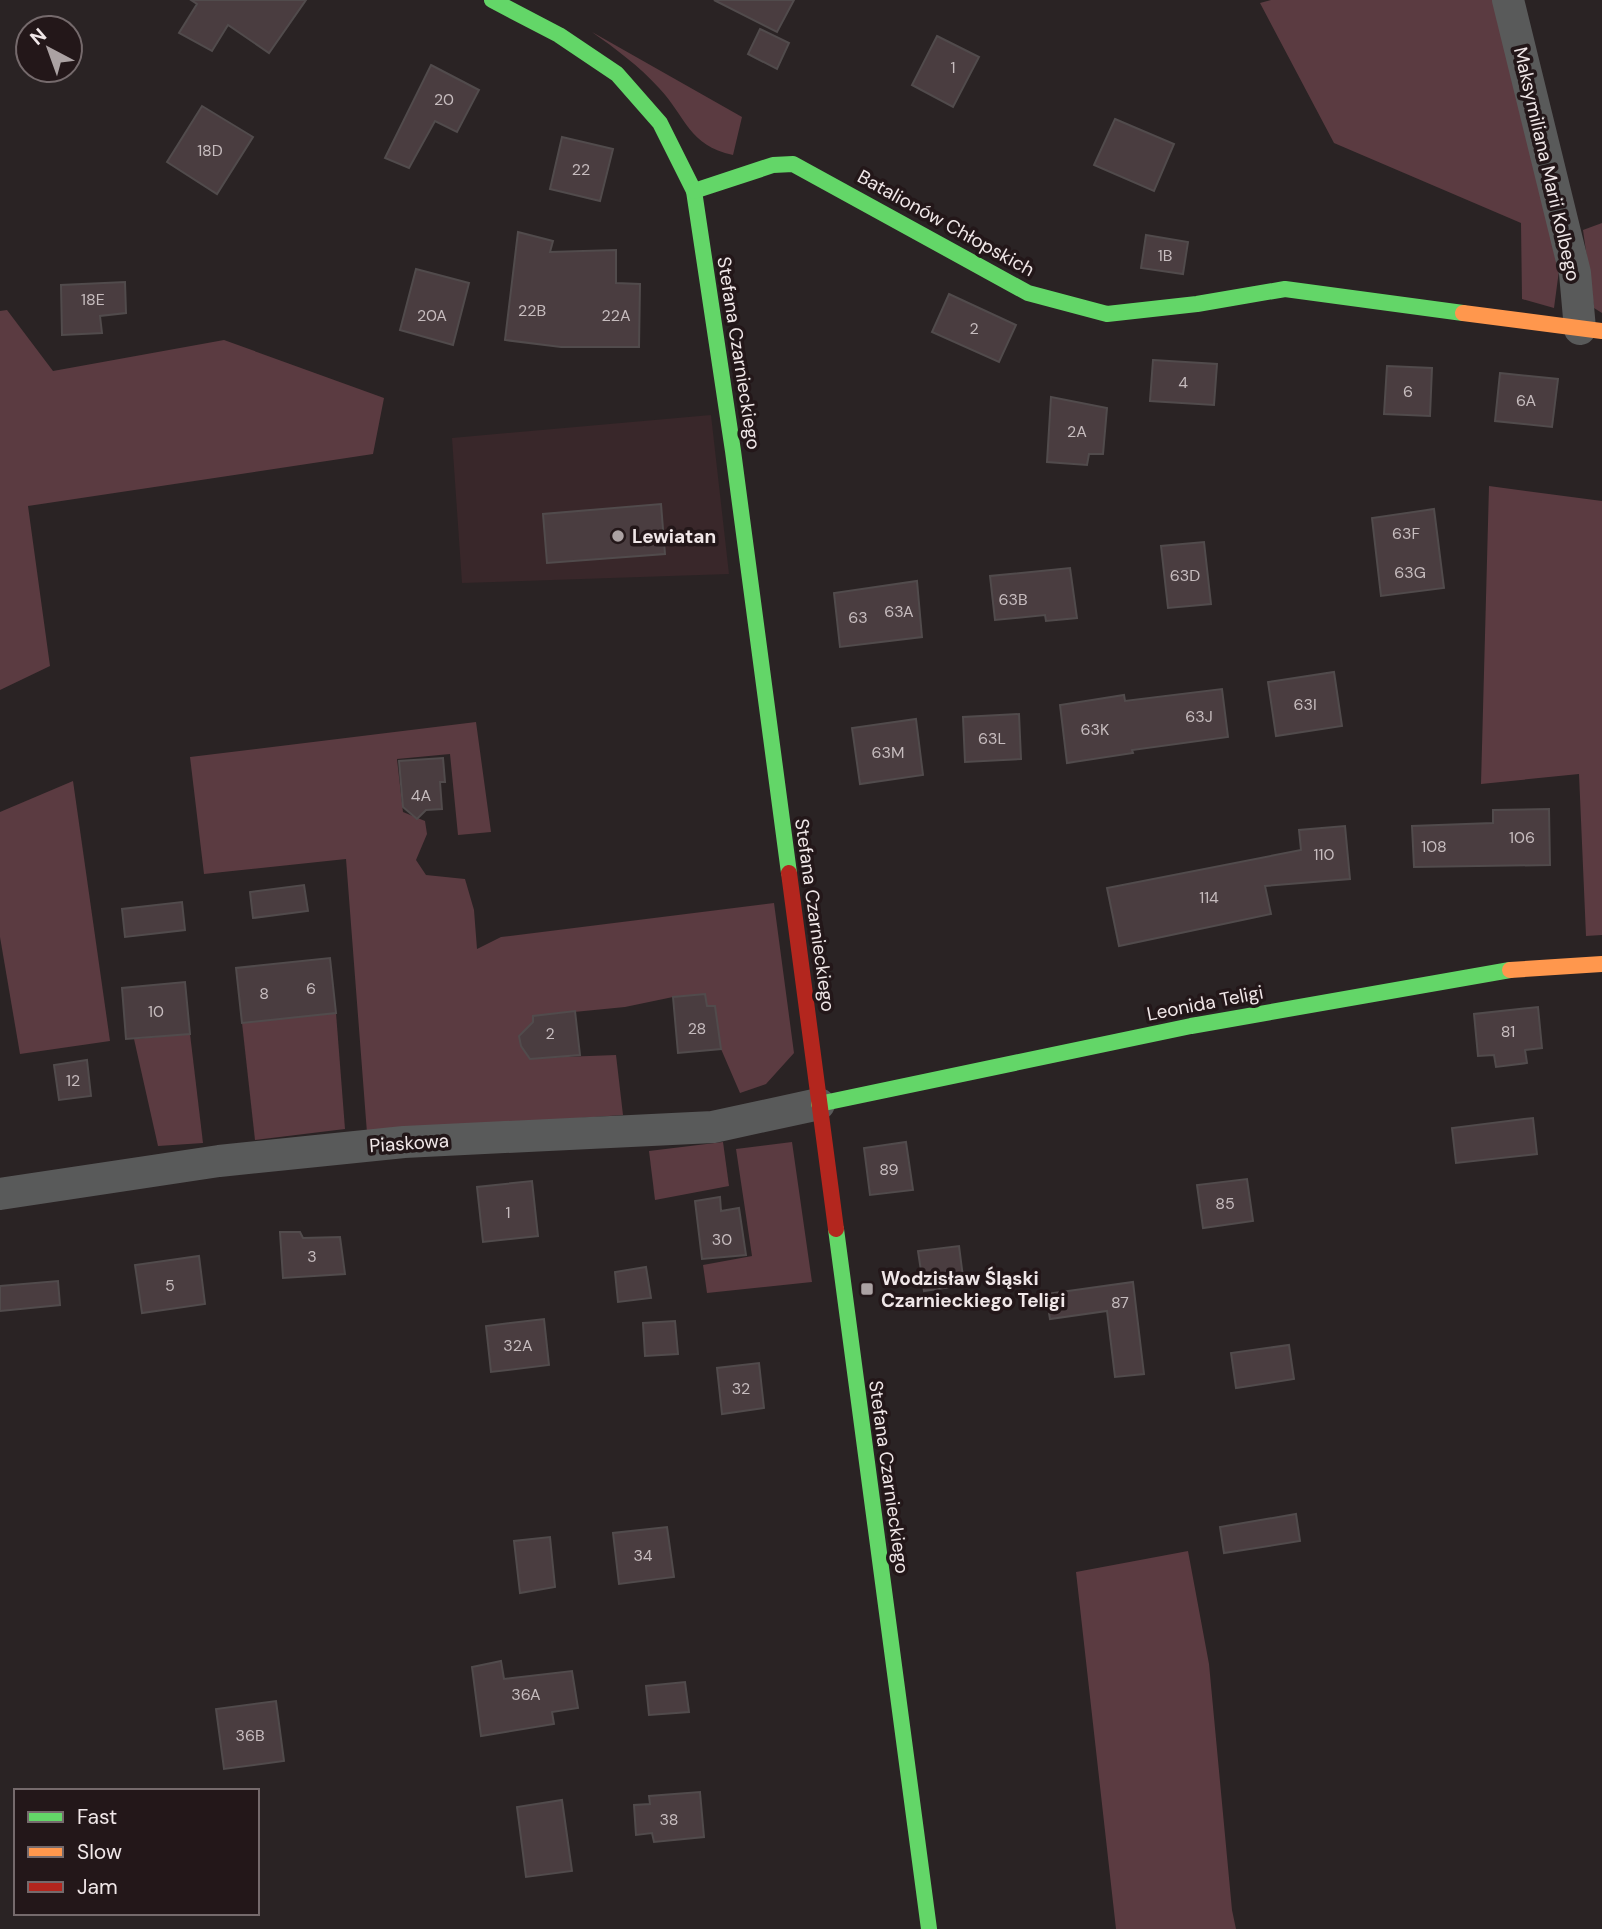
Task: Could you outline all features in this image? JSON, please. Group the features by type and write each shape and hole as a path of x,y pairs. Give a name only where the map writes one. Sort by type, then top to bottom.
{"street":[{"name":"Stefana Czarnieckiego","path":"492,0 559,35 617,74 660,123 694,191 733,451 929,1929"},
{"name":"Maksymiliana Marii Kolbego","path":"1508,0 1591,330"},
{"name":"Batalionów Chłopskich","path":"694,191 773,165 793,164 1028,293 1107,314 1196,304 1285,289 1591,330"},
{"name":"Leonida Teligi","path":"819,1104 1191,1026 1499,971 1602,964"},
{"name":"Piaskowa","path":"0,1194 219,1161 404,1142 713,1127 819,1104"}],"shaded area":[{"path":"1271,0 1497,0 1560,263 1554,308 1522,299 1521,223 1334,143 1260,3"},
{"path":"592,32 742,117 733,155 706,145 651,80"},
{"path":"1602,223 1602,313 1594,308 1583,230"},
{"path":"7,310 53,371 224,340 384,398 373,454 28,506 50,666 0,690 0,311"},
{"path":"711,415 729,574 462,583 452,438"},
{"path":"1489,486 1602,501 1602,935 1586,936 1579,774 1481,784"},
{"path":"476,722 491,832 458,835 450,754 397,759 403,812 425,821 427,834 416,860 426,875 465,879 474,910 477,949 501,937 774,903 794,1053 766,1084 740,1093 721,1049 715,1006 707,1006 705,994 673,997 625,1007 533,1016 534,1028 519,1036 525,1051 536,1050 536,1058 616,1055 623,1115 367,1133 346,859 204,874 190,757"},
{"path":"73,781 110,1041 20,1054 0,937 0,812"},
{"path":"336,1013 345,1129 255,1140 242,1023"},
{"path":"190,1034 203,1143 158,1146 134,1039"},
{"path":"723,1142 729,1186 655,1200 649,1151"},
{"path":"792,1142 812,1282 707,1293 703,1265 752,1256 736,1149"},
{"path":"1188,1551 1209,1664 1236,1929 1116,1929 1076,1572"}],"building":[{"path":"191,0 306,0 269,53 228,25 212,51 179,33 197,4"},
{"path":"714,0 794,0 777,32"},
{"path":"760,29 789,43 777,69 748,54"},
{"path":"937,36 979,57 953,107 912,85"},
{"path":"431,65 479,90 457,132 435,121 409,168 385,158"},
{"path":"202,106 253,137 217,194 167,162"},
{"path":"1115,119 1174,144 1154,191 1094,165"},
{"path":"562,137 613,149 600,201 550,189"},
{"path":"518,232 553,241 550,252 616,250 616,283 640,284 639,347 561,347 505,340"},
{"path":"1146,235 1188,242 1183,274 1141,268"},
{"path":"416,269 469,283 453,345 400,330"},
{"path":"125,282 126,313 100,316 102,333 62,335 61,285"},
{"path":"949,294 1016,325 999,362 932,332"},
{"path":"1153,360 1217,364 1214,405 1150,401"},
{"path":"1387,366 1432,368 1430,416 1384,414"},
{"path":"1500,373 1558,379 1552,427 1495,421"},
{"path":"1051,397 1107,408 1103,454 1089,454 1087,465 1047,462"},
{"path":"661,504 665,554 547,563 543,514"},
{"path":"1434,509 1444,588 1381,596 1372,518"},
{"path":"1204,542 1211,604 1168,608 1161,546"},
{"path":"1070,568 1077,618 1046,621 1045,615 995,620 990,576"},
{"path":"917,581 922,637 840,647 834,593"},
{"path":"1334,672 1342,726 1276,736 1268,682"},
{"path":"1222,689 1228,737 1132,750 1133,753 1067,763 1060,705 1124,695 1125,701"},
{"path":"1019,714 1021,759 965,762 963,717"},
{"path":"916,719 923,775 860,784 852,728"},
{"path":"443,758 445,782 440,782 442,809 426,810 417,819 403,807 399,761"},
{"path":"1549,809 1550,865 1414,867 1412,826 1493,823 1493,810"},
{"path":"1345,826 1350,879 1265,886 1271,914 1119,946 1107,888 1301,850 1299,830"},
{"path":"304,885 308,911 253,918 250,892"},
{"path":"182,902 185,930 125,937 122,909"},
{"path":"330,958 336,1013 242,1023 236,968"},
{"path":"185,982 190,1034 126,1039 122,988"},
{"path":"705,994 707,1006 715,1006 721,1049 678,1053 673,997"},
{"path":"1538,1007 1542,1048 1525,1050 1527,1063 1496,1067 1494,1055 1478,1056 1474,1014"},
{"path":"575,1011 580,1055 530,1059 521,1046 519,1036 533,1022 533,1016"},
{"path":"87,1060 91,1096 59,1100 54,1065"},
{"path":"1533,1118 1537,1154 1456,1163 1452,1128"},
{"path":"906,1142 913,1190 870,1195 864,1148"},
{"path":"1247,1179 1253,1221 1203,1228 1197,1185"},
{"path":"532,1181 538,1236 483,1242 477,1187"},
{"path":"720,1197 721,1211 739,1208 746,1255 702,1259 695,1201"},
{"path":"280,1232 300,1232 303,1238 340,1237 345,1274 283,1278"},
{"path":"959,1246 964,1285 924,1291 918,1251"},
{"path":"199,1256 205,1304 142,1313 135,1265"},
{"path":"646,1267 651,1298 618,1302 615,1272"},
{"path":"58,1281 60,1305 0,1311 0,1286"},
{"path":"1133,1282 1144,1374 1115,1377 1107,1311 1050,1319 1046,1294"},
{"path":"544,1319 549,1365 491,1372 486,1326"},
{"path":"675,1321 678,1354 645,1356 643,1323"},
{"path":"1289,1345 1294,1379 1236,1388 1231,1353"},
{"path":"759,1363 764,1408 722,1414 717,1368"},
{"path":"1296,1514 1300,1541 1224,1553 1220,1527"},
{"path":"667,1527 674,1577 619,1584 613,1533"},
{"path":"550,1537 555,1587 520,1593 514,1541"},
{"path":"501,1661 504,1679 572,1671 578,1708 552,1712 554,1724 481,1736 472,1667"},
{"path":"685,1682 689,1712 649,1715 646,1686"},
{"path":"276,1701 284,1761 224,1769 216,1709"},
{"path":"700,1792 704,1837 654,1842 652,1833 636,1835 634,1805 650,1804 649,1796"},
{"path":"562,1800 572,1871 526,1877 517,1807"}],"traffic: fast":[{"path":"492,0 559,35 617,74 660,123 694,191 733,451 789,873"},
{"path":"694,191 773,165 793,164 1028,293 1107,314 1197,304 1285,289 1463,313"},
{"path":"819,1104 1191,1026 1510,970"},
{"path":"836,1229 929,1929"}],"traffic: slow":[{"path":"1463,313 1602,331"},
{"path":"1510,970 1602,964"}],"traffic: jam":[{"path":"789,873 836,1229"}],"place":[{"name":"Lewiatan","path":"618,536"},
{"name":"Wodzisław Śląski Czarnieckiego Teligi","path":"867,1289"}]}
